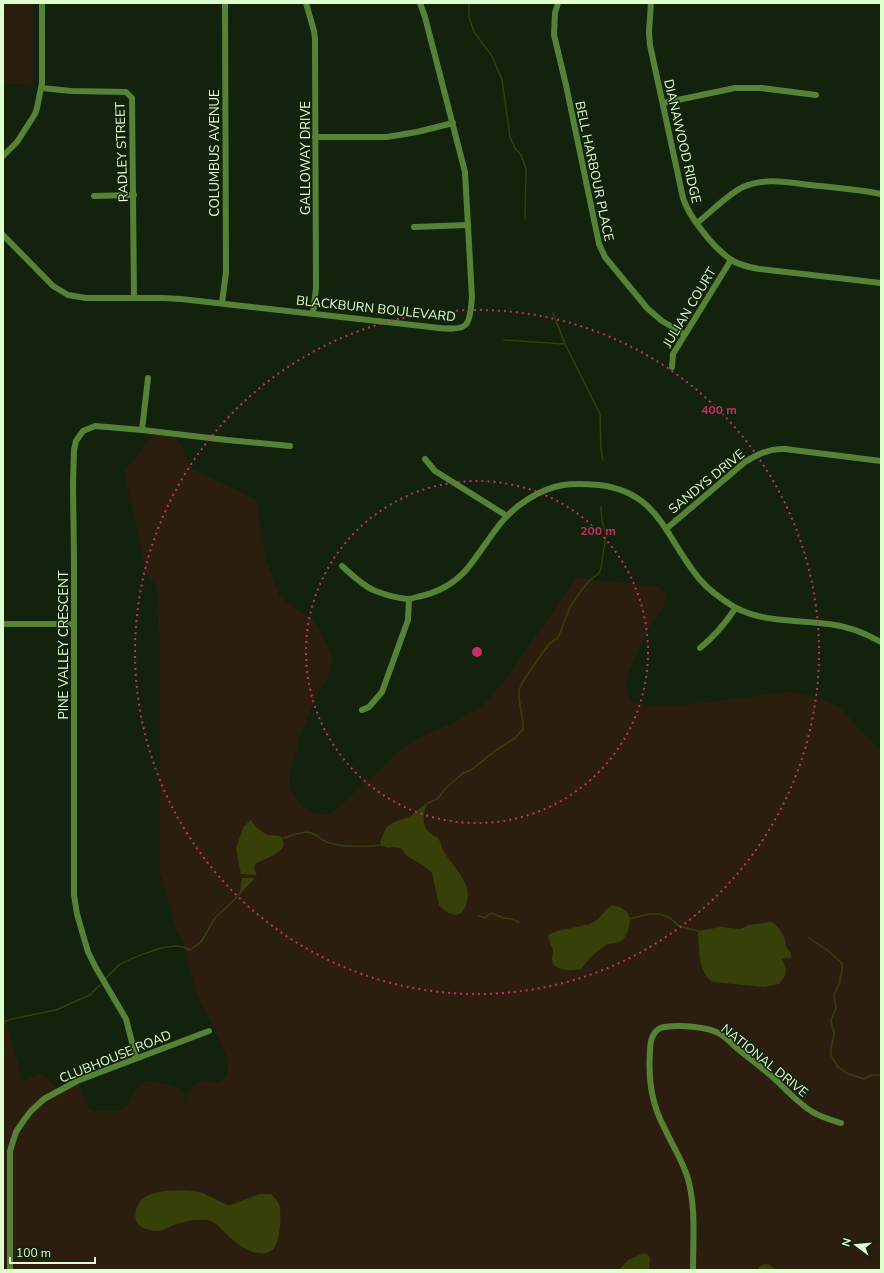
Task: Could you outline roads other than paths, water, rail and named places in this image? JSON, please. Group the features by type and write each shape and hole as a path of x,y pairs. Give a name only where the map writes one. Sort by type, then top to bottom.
{"street":[{"path":"3,156 17,142 35,114 42,88 42,3"},
{"name":"COLUMBUS AVENUE","path":"222,303 226,272 225,3"},
{"name":"GALLOWAY DRIVE","path":"306,3 315,39 316,288 313,313"},
{"name":"BLACKBURN BOULEVARD","path":"3,235 49,283 62,293 80,298 169,298 456,329 464,327 468,322 472,298 465,172 425,17 420,3"},
{"name":"BELL HARBOUR PLACE","path":"558,3 555,13 554,35 568,92 598,244 605,257 647,308 662,321 684,334"},
{"name":"DIANAWOOD RIDGE","path":"651,3 649,32 653,60 683,198 689,212 712,242 730,260 744,266 881,283"},
{"name":"RADLEY STREET","path":"42,88 71,91 126,92 132,98 134,298"},
{"path":"663,103 735,88 761,88 816,95"},
{"path":"316,137 387,137 417,132 453,123"},
{"path":"697,223 734,192 744,186 759,182 790,183 881,194"},
{"path":"94,196 134,195"},
{"path":"414,227 468,224"},
{"name":"JULIAN COURT","path":"672,367 673,354 730,260"},
{"path":"142,430 148,378"},
{"name":"PINE VALLEY CRESCENT","path":"136,1058 126,1019 93,963 88,952 77,914 74,879 74,559 72,485 76,441 83,431 94,426 290,446"},
{"name":"SANDYS DRIVE","path":"666,529 728,474 752,457 769,451 785,449 881,461"},
{"path":"425,459 436,471 507,516"},
{"path":"342,566 372,589 392,596 409,599 431,594 459,578 507,516 522,504 549,489 563,485 590,484 614,488 647,504 666,529 694,572 708,588 735,609 773,620 842,626 867,634 881,642"},
{"path":"362,710 369,707 382,692 408,620 409,599"},
{"path":"700,648 720,631 735,609"},
{"path":"3,624 74,624"},
{"name":"NATIONAL DRIVE","path":"693,1270 694,1222 688,1180 680,1157 663,1126 652,1098 649,1078 649,1062 650,1044 654,1033 660,1028 689,1027 704,1028 721,1035 767,1072 811,1111 842,1123"},
{"name":"CLUBHOUSE ROAD","path":"10,1270 6,1164 16,1132 31,1111 44,1099 77,1081 209,1031"}],"waterway":[{"path":"469,3 469,17 474,32 492,56 502,80 510,137 515,148 521,155 526,169 525,219"},
{"path":"553,313 565,344 600,414 601,449 603,460"},
{"path":"504,340 564,344"},
{"path":"428,803 437,799 446,788 463,773 471,770 495,751 515,738 523,729 519,699 519,690 522,683 550,643 558,638 570,607 589,581 599,573 601,568 606,535 602,521 601,507"},
{"path":"283,838 308,832 327,842 335,844 355,846 380,845"},
{"path":"106,978 118,966 150,952 174,946 190,950 201,942 215,918 241,892"},
{"path":"479,916 486,918 491,913 504,918 513,919 518,922"},
{"path":"629,919 649,914 661,914 670,918 679,926 698,931"},
{"path":"809,938 827,950 842,963 840,982 834,995 836,1008 831,1020 834,1034 831,1055 837,1066 846,1073 864,1079 872,1075 881,1075"},
{"path":"3,1022 56,1010 90,995 100,985"}]}
